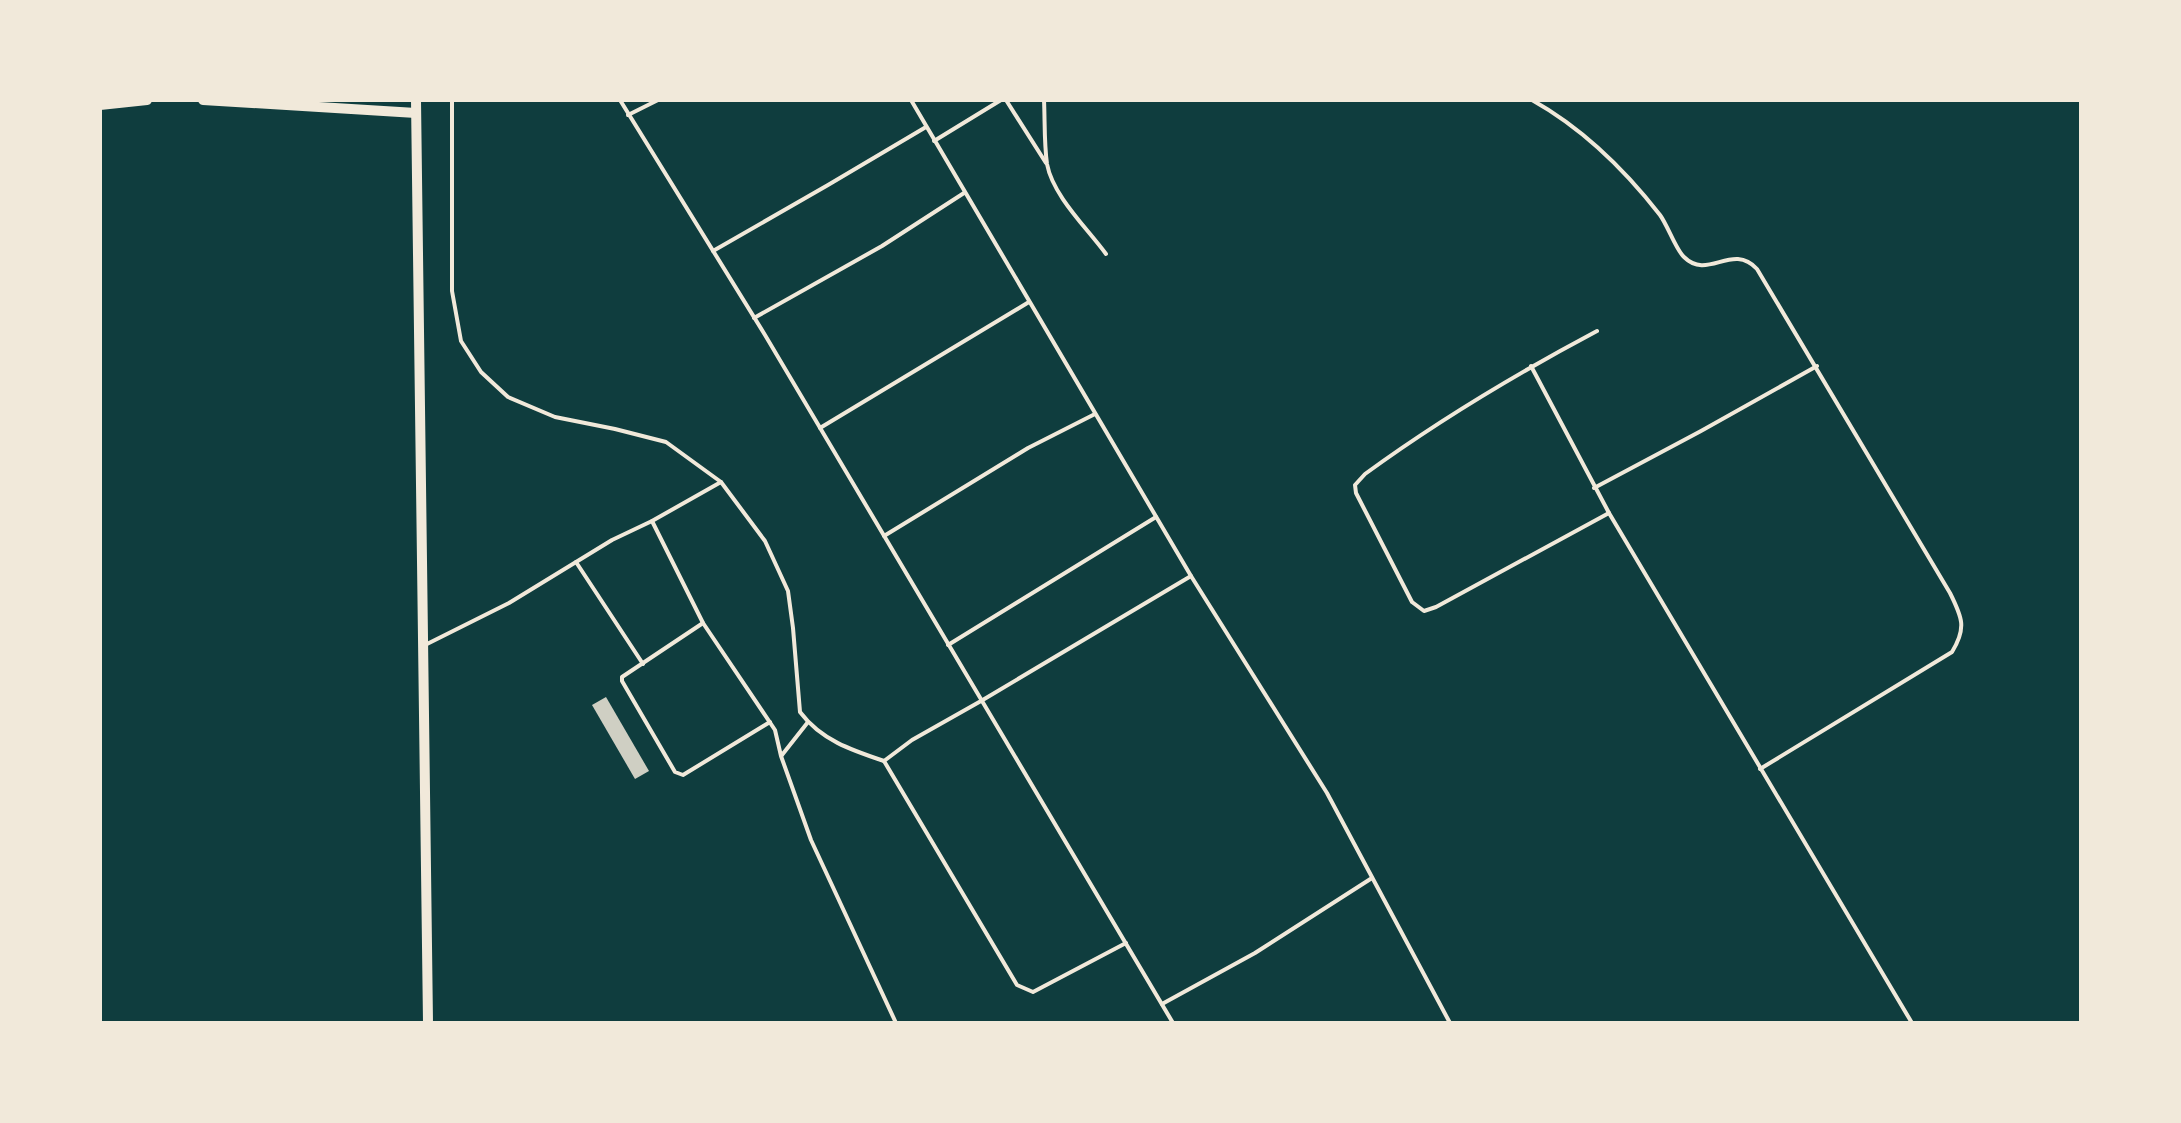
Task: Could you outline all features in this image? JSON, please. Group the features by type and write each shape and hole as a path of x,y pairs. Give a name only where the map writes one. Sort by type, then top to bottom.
{"street":[{"path":"100,102 147,100"},
{"path":"203,100 416,113"},
{"path":"311,100 327,108"},
{"path":"416,100 428,1023"}],"lane":[{"path":"452,100 452,291 461,341 481,372 508,397 555,417 666,442 721,482 765,541 788,591 800,712 836,744 884,761 1017,985 1033,992 1126,943"},
{"path":"620,100 820,428 1173,1023"},
{"path":"628,115 658,100"},
{"path":"911,100 1191,576 1327,793 1450,1023"},
{"path":"934,141 1004,100 1048,165 1057,190 1106,254"},
{"path":"1044,100 1048,165"},
{"path":"1532,100 1580,133 1609,158 1640,190 1667,225 1687,260 1696,265 1710,265 1738,258 1749,261 1757,269 1959,610 1962,624 1960,639 1952,652 1760,769"},
{"path":"713,251 926,127"},
{"path":"754,318 882,246 964,193"},
{"path":"820,428 1029,302"},
{"path":"1597,331 1531,366 1444,419 1355,485 1356,493 1412,602 1424,611 1609,513"},
{"path":"1531,366 1594,488 1912,1023"},
{"path":"1594,488 1817,366"},
{"path":"884,536 1028,448 1095,414"},
{"path":"423,646 509,603 612,540 721,482"},
{"path":"948,645 1156,517"},
{"path":"652,521 703,623 775,730 811,840 896,1023"},
{"path":"576,562 643,664"},
{"path":"884,761 912,740 1191,576"},
{"path":"703,623 624,674 622,681 675,772 683,775 770,722"},
{"path":"781,756 808,722"},
{"path":"1162,1004 1255,953 1372,878"}],"building":[{"path":"606,697 649,771 635,779 592,705"}]}
